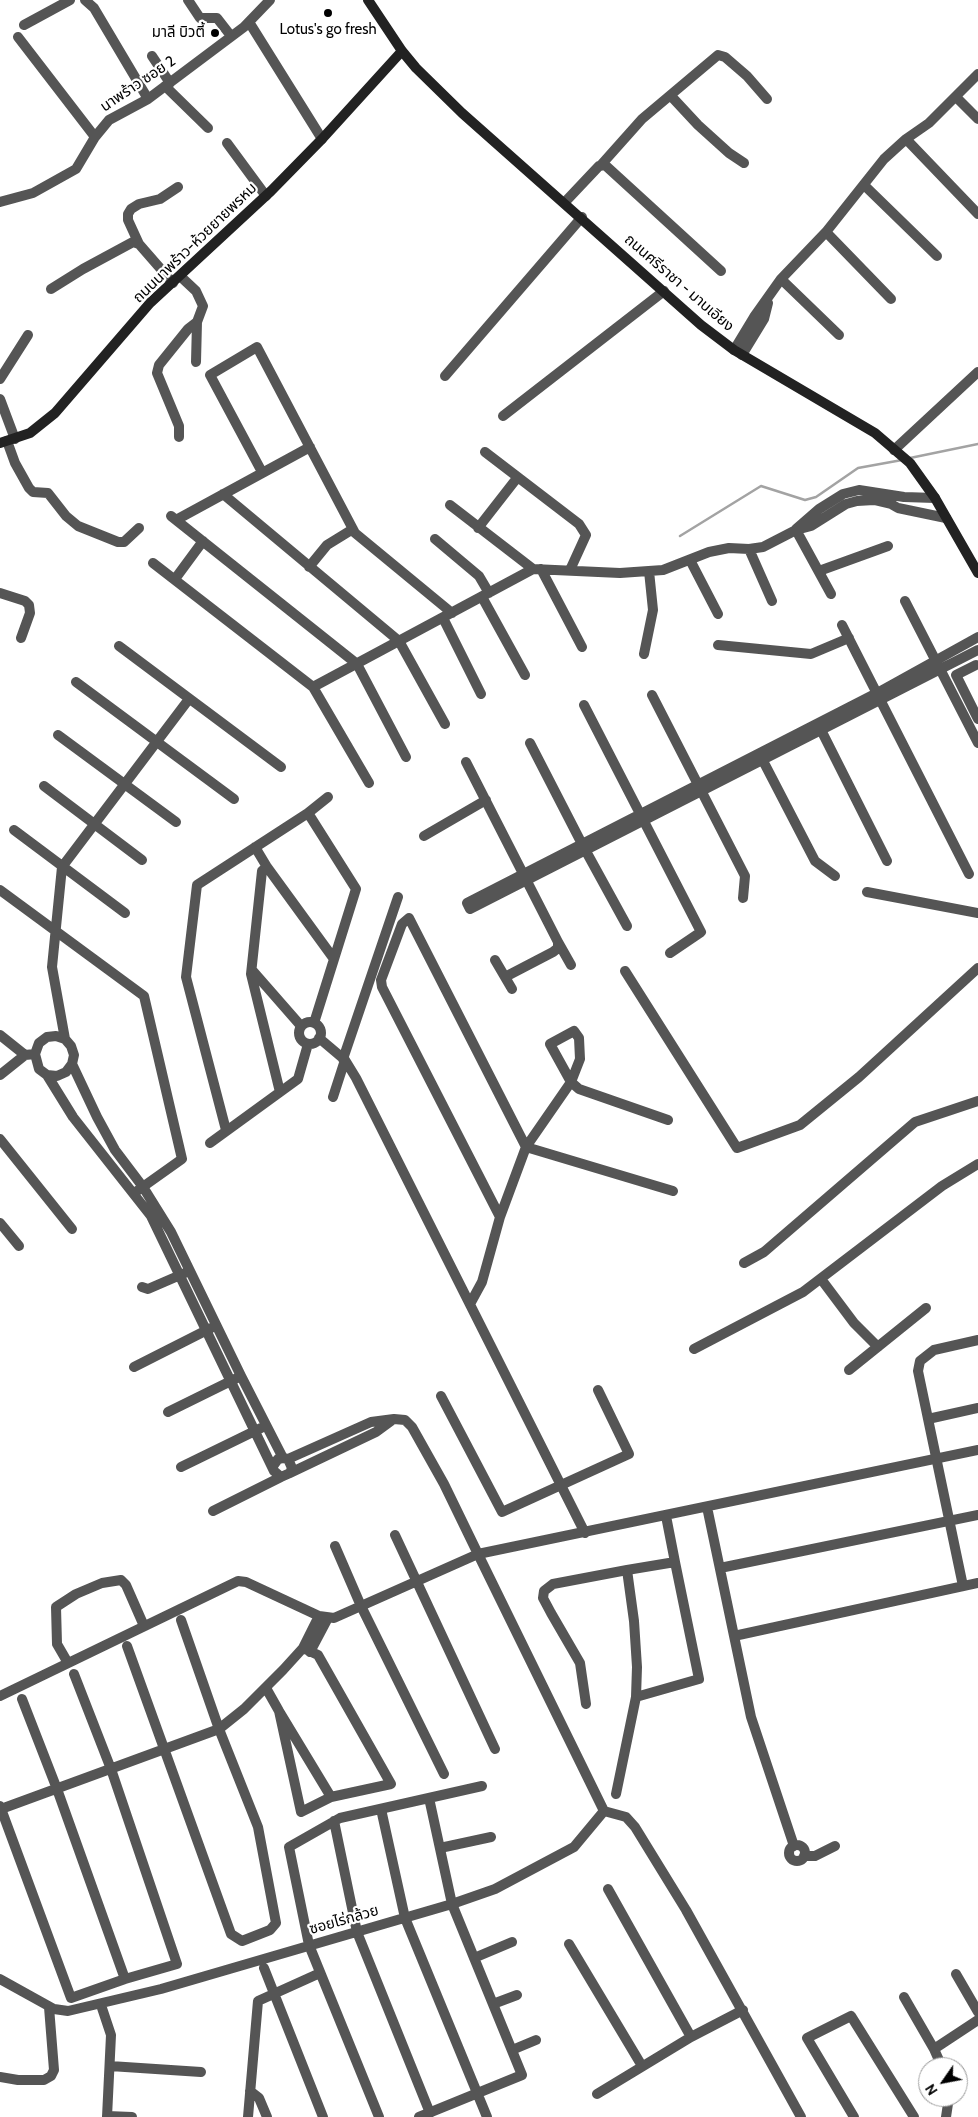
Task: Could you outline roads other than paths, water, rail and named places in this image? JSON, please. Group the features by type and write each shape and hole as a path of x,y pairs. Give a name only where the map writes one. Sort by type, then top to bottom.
{"main road":[{"name":"ถนนศรีราชา - มาบเอียง","path":"368,0 402,51 462,112 701,325 738,352 875,433 910,463 935,498 978,572"},
{"name":"ถนนนาพร้าว-ห้วยยายพรหม","path":"7,441 44,424 150,304 266,196 322,139 402,51"}],"street":[{"path":"24,25 70,0"},
{"path":"85,0 94,8 148,99"},
{"path":"188,0 200,18 217,18 231,36"},
{"name":"นาพร้าว ซอย 2","path":"0,201 33,193 76,169 95,137 109,120 148,99 249,22 270,0"},
{"path":"249,22 322,139"},
{"path":"18,37 95,137"},
{"path":"565,202 642,119 671,96 710,60 720,54 747,76 767,99"},
{"path":"152,56 168,84 208,128"},
{"path":"738,352 764,319 770,297 781,279 826,232 884,160 906,139 929,123 978,74"},
{"path":"671,96 698,125 729,153 744,163"},
{"path":"956,97 978,119"},
{"path":"906,139 978,214"},
{"path":"227,143 266,196"},
{"path":"601,165 605,165 722,271"},
{"path":"864,186 937,256"},
{"path":"178,187 160,199 139,204 131,209 128,214 128,220 138,244 201,298 203,306 197,322 196,362"},
{"path":"445,376 582,217"},
{"path":"826,232 891,299"},
{"path":"51,289 129,244 138,244"},
{"path":"781,279 839,336"},
{"path":"503,416 664,291"},
{"path":"179,437 179,426 157,372 164,358 188,329 197,322"},
{"path":"0,379 28,335"},
{"path":"262,472 210,374 257,347 353,529 447,615 481,694"},
{"path":"894,450 978,372"},
{"path":"0,399 7,441 28,488 33,492 48,493 66,516 78,526 118,542 124,542 139,528"},
{"path":"310,447 223,494 173,518 357,664 406,757"},
{"path":"485,452 579,524 586,535 570,570"},
{"path":"478,528 517,478"},
{"path":"313,687 537,569 620,573 663,570 709,552 729,548 749,549 776,542 796,530 819,509 843,494 859,490 904,497 935,498"},
{"path":"223,494 399,641 445,724"},
{"path":"796,530 811,526 846,504 857,501 874,500 891,504 898,508 946,518"},
{"path":"450,505 478,528 537,569 582,647"},
{"path":"309,567 327,545 353,529"},
{"path":"796,530 831,594"},
{"path":"435,539 479,576 485,595 525,675"},
{"path":"174,579 203,541"},
{"path":"819,572 888,546"},
{"path":"749,549 772,601"},
{"path":"690,560 718,614"},
{"path":"153,562 313,687 369,783"},
{"path":"644,654 653,610 649,571"},
{"path":"0,593 29,605 30,612 21,638"},
{"path":"905,601 978,743"},
{"path":"842,625 969,874"},
{"path":"525,877 467,903 470,909 525,877 938,664 978,637"},
{"path":"718,645 811,654 849,638"},
{"path":"119,646 281,767"},
{"path":"938,664 978,650"},
{"path":"976,665 956,675 978,719"},
{"path":"76,682 234,798"},
{"path":"652,695 745,876 743,898"},
{"path":"65,1039 52,967 62,867 189,699"},
{"path":"584,705 702,932 670,953"},
{"path":"819,726 887,861"},
{"path":"58,735 176,822"},
{"path":"530,743 583,847 627,926"},
{"path":"760,756 815,861 835,876"},
{"path":"466,762 571,965"},
{"path":"44,786 142,860"},
{"path":"226,1130 186,977 197,885 328,798"},
{"path":"424,836 486,800"},
{"path":"308,813 356,889 314,1023"},
{"path":"14,830 125,913"},
{"path":"256,847 267,867 334,959"},
{"path":"267,867 262,870 252,970 280,1092"},
{"path":"0,890 144,996 182,1159 133,1194"},
{"path":"867,892 978,913"},
{"path":"332,1097 398,897"},
{"path":"500,1217 382,987 381,980 402,924 409,918 526,1147 673,1191"},
{"path":"506,977 553,952 558,948 558,942"},
{"path":"495,960 512,989"},
{"path":"625,971 737,1148 800,1125 859,1077 978,968"},
{"path":"252,970 301,1026"},
{"path":"309,1022 314,1023 320,1029 319,1038 308,1044 304,1042 299,1034 301,1026 309,1022"},
{"path":"0,1036 30,1055 39,1069 47,1074 57,1076 66,1072 72,1064 74,1055 72,1046 65,1039 56,1036 47,1037 39,1042 30,1055 0,1075"},
{"path":"319,1038 344,1060 356,1078 585,1533"},
{"path":"210,1143 298,1079 308,1044"},
{"path":"47,1074 73,1117 151,1216 206,1331 236,1379 266,1426 292,1468 286,1475 277,1475 256,1431 236,1379 217,1325 171,1232 143,1187 115,1150 72,1064"},
{"path":"470,1304 482,1282 500,1217 526,1147 571,1082 579,1089 668,1120"},
{"path":"744,1263 764,1252 915,1122 978,1101"},
{"path":"0,1139 72,1229"},
{"path":"694,1349 803,1292 942,1186 978,1164"},
{"path":"0,1223 19,1246"},
{"path":"142,1288 148,1289 190,1271"},
{"path":"821,1279 854,1323 878,1347"},
{"path":"849,1370 926,1308"},
{"path":"134,1367 217,1325"},
{"path":"963,1586 918,1371 920,1361 934,1350 978,1340"},
{"path":"168,1412 236,1379"},
{"path":"442,1396 502,1512 629,1454 598,1390"},
{"path":"928,1419 978,1408"},
{"path":"273,1466 278,1458 286,1459 371,1422 394,1418 405,1420 412,1427 444,1484 604,1811 626,1817 635,1827 686,1910 801,2117"},
{"path":"213,1511 376,1432 394,1418"},
{"path":"181,1467 266,1426"},
{"path":"0,1696 238,1581 246,1582 323,1617 334,1618 478,1554 978,1450"},
{"path":"707,1507 751,1717 794,1846 789,1851 792,1858 799,1861 804,1856 815,1856 835,1846"},
{"path":"720,1568 978,1515"},
{"path":"636,1697 699,1679 666,1516"},
{"path":"395,1535 495,1749"},
{"path":"335,1546 361,1606 444,1774"},
{"path":"586,1704 580,1663 543,1598 544,1592 553,1584 675,1562"},
{"path":"616,1794 636,1697 637,1667 634,1621 626,1570"},
{"path":"68,1663 57,1644 56,1607 76,1594 102,1583 121,1580 126,1585 144,1626"},
{"path":"734,1636 978,1583"},
{"path":"74,1674 111,1769 177,1964 125,1979 71,1998 1,1808 57,1789 111,1769 166,1749 219,1729 306,1650 323,1617"},
{"path":"128,1646 231,1934 242,1941 270,1930 276,1923 258,1826 219,1729 181,1620"},
{"path":"279,1711 301,1812 331,1796 391,1784 318,1655 306,1650"},
{"path":"266,1688 331,1796"},
{"path":"22,1699 57,1789 125,1979"},
{"path":"379,2117 309,1946 289,1847 340,1818 482,1786"},
{"path":"419,2117 522,2075 452,1904 430,1798"},
{"path":"381,1809 405,1918 487,2117"},
{"name":"ซอยไร่กล้วย","path":"49,2007 68,2012 101,2005 405,1918 495,1889 557,1858 574,1847 604,1811"},
{"path":"334,1822 357,1932 430,2113"},
{"path":"440,1848 491,1837"},
{"path":"608,1889 691,2037"},
{"path":"474,1958 512,1942"},
{"path":"569,1944 642,2066"},
{"path":"264,1968 323,2117"},
{"path":"248,2117 258,2001 320,1974"},
{"path":"956,1974 978,2012"},
{"path":"0,1979 49,2007 54,2070 44,2080 18,2080 0,2077"},
{"path":"493,2004 518,1995"},
{"path":"904,1997 938,2057"},
{"path":"101,2005 111,2035 107,2116 132,2117"},
{"path":"597,2094 691,2037 743,2010"},
{"path":"854,2117 807,2038 851,2016 914,2117"},
{"path":"934,2048 978,2020"},
{"path":"512,2050 536,2040"},
{"path":"110,2066 202,2072"},
{"path":"250,2091 259,2098 266,2117"}],"waterway":[{"path":"910,458 978,444"},
{"path":"680,536 761,486 805,500 816,497 858,468 902,460"}],"place":[{"name":"Lotus's go fresh","path":"328,13"},
{"name":"มาลี บิวตี้","path":"215,33"}]}
